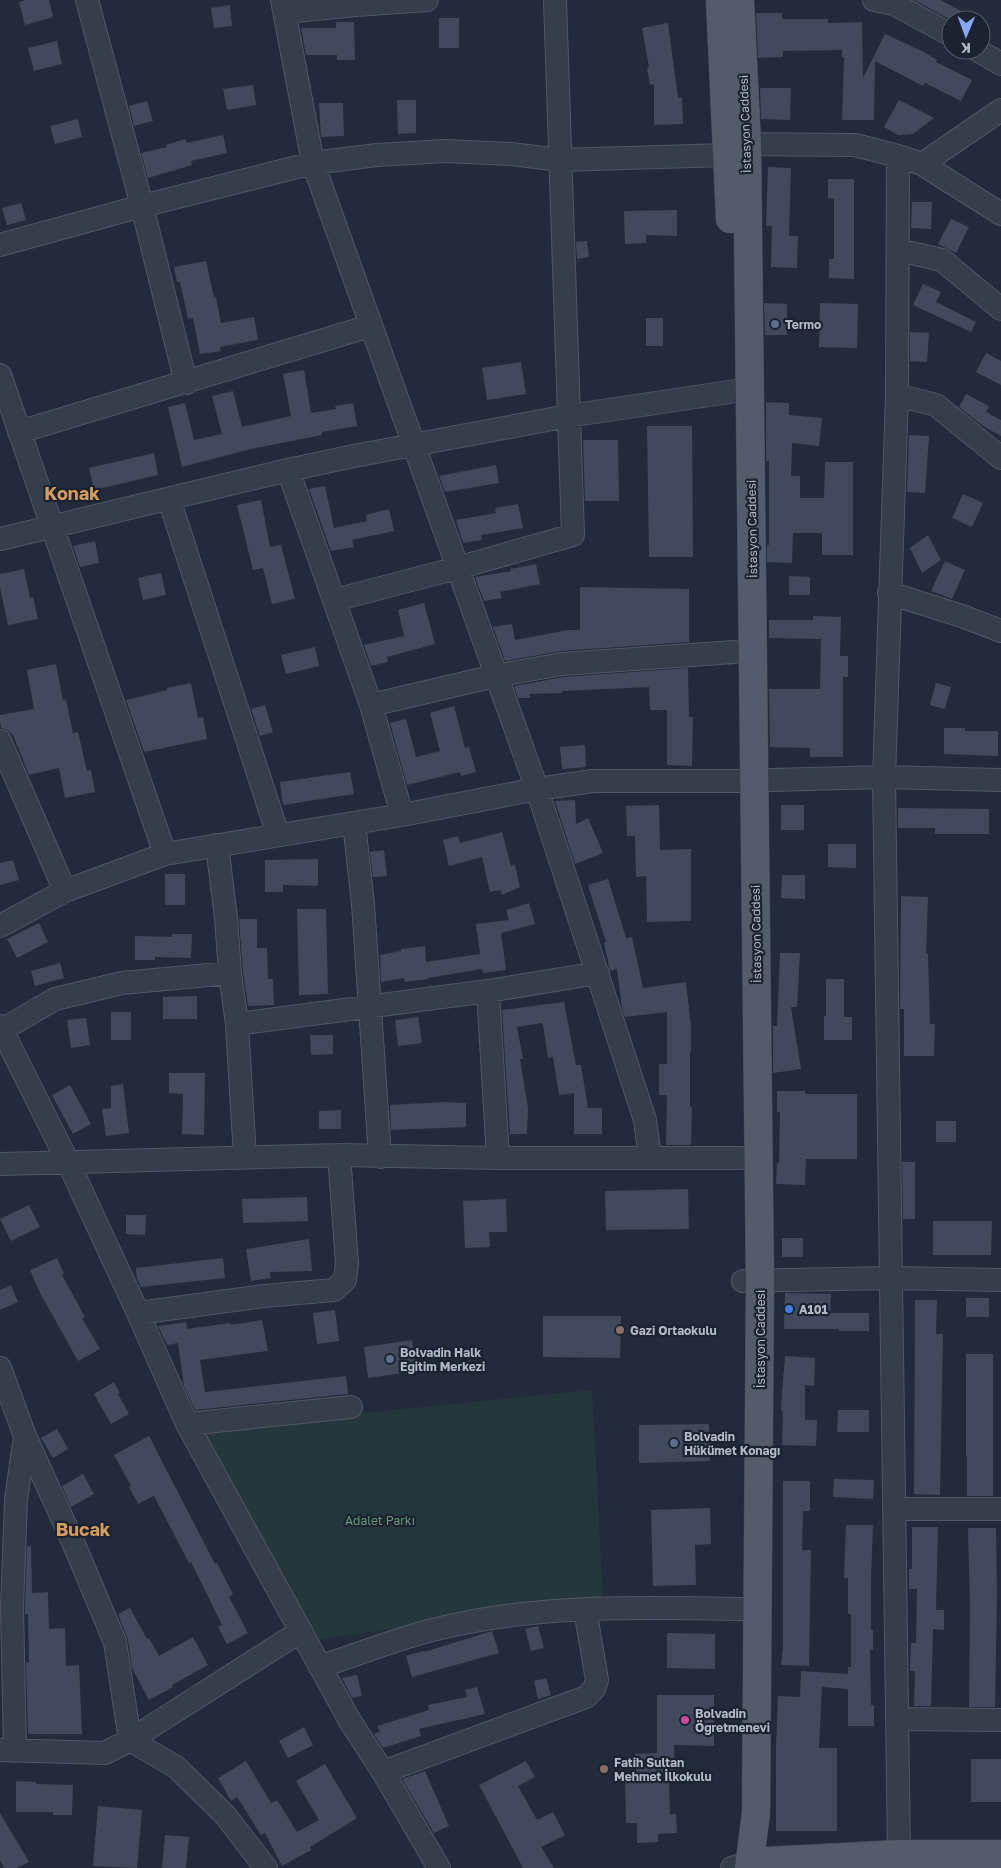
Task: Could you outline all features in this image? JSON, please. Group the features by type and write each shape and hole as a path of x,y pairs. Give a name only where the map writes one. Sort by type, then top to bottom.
{"main road":[{"path":"720,0 737,150 734,652 746,781 740,1158 752,1280 744,1609 744,1866 900,1861 1001,1854"},
{"name":"İstasyon Caddesi","path":"740,0 737,150 752,1280 756,1813 744,1866"}],"street":[{"path":"87,0 142,206 186,383"},
{"path":"427,0 283,6 312,163 537,789 645,1120 650,1157"},
{"path":"335,600 573,535 555,0"},
{"path":"874,0 894,4 941,30"},
{"path":"922,164 1001,110"},
{"path":"0,245 142,206 312,163 445,151 511,154 560,160 855,145 922,164 1001,214"},
{"path":"898,156 897,395 884,777 900,1861"},
{"path":"898,250 942,260 1001,309"},
{"path":"19,432 370,326"},
{"path":"0,375 165,854"},
{"path":"0,539 288,470 568,416 736,391"},
{"path":"897,395 936,405 1001,458"},
{"path":"288,470 371,706 402,815"},
{"path":"169,499 278,835"},
{"path":"889,593 962,616 1001,631"},
{"path":"371,706 495,676 562,664 734,652"},
{"path":"0,741 65,891"},
{"path":"0,926 65,891 165,854 402,815 537,789 593,781 746,781 884,777 1001,780"},
{"path":"354,823 363,904 380,1157"},
{"path":"217,845 237,1024 245,1157"},
{"path":"230,973 122,983 55,999 1,1028 68,1162 187,1424 350,1722 383,1772 439,1868"},
{"path":"237,1024 488,991 598,973"},
{"path":"488,991 498,1158"},
{"path":"0,1164 338,1155 498,1158 740,1158"},
{"path":"138,1313 264,1296 334,1290 345,1280 346,1263 338,1155"},
{"path":"752,1280 890,1278 1001,1280"},
{"path":"0,1368 25,1436 73,1542 115,1642 130,1740"},
{"path":"187,1424 351,1406"},
{"path":"25,1436 16,1500 7,1751 105,1753 130,1740 301,1631"},
{"path":"894,1509 1001,1509"},
{"path":"320,1667 389,1643 458,1624 516,1615 619,1607 744,1609"},
{"path":"383,1772 586,1696 594,1689 597,1680 585,1609"},
{"path":"898,1719 1001,1720"},
{"path":"130,1740 176,1767 224,1816 266,1868"}],"green space":[{"name":"Adalet Parkı","path":"592,1390 603,1597 317,1640 197,1430"}],"building":[{"path":"26,0 49,0 53,17 25,25 19,2"},
{"path":"914,0 940,0 960,10 941,10 941,15"},
{"path":"230,5 232,26 214,28 211,8"},
{"path":"756,13 782,13 782,19 828,19 828,23 862,22 863,78 885,34 922,51 937,60 936,62 972,80 961,101 925,83 923,86 875,61 874,120 842,120 844,57 842,57 842,50 783,51 783,57 758,58"},
{"path":"439,18 459,18 459,48 439,48"},
{"path":"336,22 354,22 355,60 337,60 337,55 306,55 301,28 336,28"},
{"path":"668,23 678,98 682,98 683,124 654,125 654,84 650,85 647,68 649,67 642,28"},
{"path":"57,41 62,64 34,71 28,48"},
{"path":"253,85 256,105 227,110 223,89"},
{"path":"760,88 791,88 790,120 761,119"},
{"path":"397,100 416,100 416,133 398,134"},
{"path":"899,100 934,118 913,134 898,135 884,127"},
{"path":"147,101 153,121 134,126 129,106"},
{"path":"319,103 343,103 344,136 321,137"},
{"path":"78,119 82,137 55,144 50,126"},
{"path":"223,135 227,153 191,161 192,165 148,178 141,153 167,147 166,145 185,139 187,143"},
{"path":"768,167 791,168 789,236 798,236 797,268 771,267 772,226 766,226"},
{"path":"828,179 854,179 854,279 829,278 829,259 834,259 834,199 828,198"},
{"path":"912,202 932,202 931,229 911,228"},
{"path":"21,203 26,220 7,225 2,208"},
{"path":"677,210 677,236 646,235 646,243 625,244 624,211"},
{"path":"951,219 969,227 956,253 938,244"},
{"path":"587,241 589,257 577,259 576,242"},
{"path":"206,261 221,323 254,317 258,340 220,347 221,351 200,354 193,318 188,319 180,282 177,282 174,267"},
{"path":"923,284 941,292 936,302 976,322 971,332 913,305"},
{"path":"764,303 787,304 787,335 765,335"},
{"path":"820,303 858,304 857,348 819,347"},
{"path":"646,318 663,318 663,346 646,346"},
{"path":"910,332 929,333 927,362 910,361"},
{"path":"986,353 1001,361 1001,385 976,372"},
{"path":"521,362 526,394 487,400 482,368"},
{"path":"304,370 311,413 336,409 335,406 353,403 357,426 322,432 322,435 251,449 182,467 168,407 185,403 194,440 222,434 212,396 233,391 242,427 291,416 283,374"},
{"path":"966,394 989,406 986,412 1001,420 1001,436 983,426 959,407"},
{"path":"766,402 789,403 789,415 822,418 819,446 792,443 791,476 800,476 800,498 824,498 825,462 853,462 853,555 822,555 822,533 793,533 792,563 767,562 767,545 769,545 769,461 766,461"},
{"path":"647,426 692,426 693,557 649,557"},
{"path":"909,435 929,436 925,493 907,492"},
{"path":"583,440 618,440 619,501 585,501"},
{"path":"154,453 158,475 94,490 89,468"},
{"path":"496,465 499,483 445,492 439,476"},
{"path":"325,486 334,528 367,521 366,515 389,509 394,531 352,540 354,547 331,551 309,489"},
{"path":"963,494 983,503 972,527 952,518"},
{"path":"261,500 270,547 281,545 295,599 272,604 263,568 253,570 237,505"},
{"path":"518,504 523,528 481,535 482,540 463,543 456,520 496,513 495,508"},
{"path":"928,535 941,560 922,573 910,548"},
{"path":"95,541 99,563 80,567 73,546"},
{"path":"945,561 965,570 952,599 931,591"},
{"path":"536,564 540,584 500,592 502,598 484,601 475,577 511,571 510,569"},
{"path":"24,569 30,598 33,597 38,619 8,625 0,587 0,574"},
{"path":"161,573 166,595 143,600 138,578"},
{"path":"789,576 810,577 810,595 789,595"},
{"path":"580,587 689,589 689,642 561,651 505,661 493,627 512,624 515,640 568,630 580,630"},
{"path":"424,603 435,644 387,657 388,662 371,666 364,645 404,636 398,610"},
{"path":"813,616 841,617 840,656 848,656 848,677 843,677 843,757 810,757 810,748 770,747 769,689 820,689 821,639 769,638 769,620 813,620"},
{"path":"315,647 319,666 286,674 281,655"},
{"path":"56,664 63,700 66,699 73,733 78,732 87,771 91,770 95,792 65,798 59,768 29,775 13,735 1,728 0,721 0,715 34,709 27,670"},
{"path":"688,668 689,717 693,717 692,766 667,765 667,710 650,710 649,687 562,691 562,693 530,694 530,698 518,698 514,686 564,677"},
{"path":"191,683 198,718 203,717 207,739 144,752 126,700"},
{"path":"936,683 951,687 945,709 930,705"},
{"path":"265,705 273,732 260,736 251,709"},
{"path":"454,706 465,748 469,747 476,772 461,776 460,772 407,785 390,723 406,719 416,757 440,751 430,713"},
{"path":"944,728 965,728 965,731 998,731 998,756 944,754"},
{"path":"585,745 586,767 562,769 560,747"},
{"path":"350,772 354,794 283,805 280,782"},
{"path":"575,800 576,824 588,818 603,853 575,864 555,801"},
{"path":"659,805 660,850 691,849 691,921 647,922 646,876 636,877 635,836 627,836 626,806"},
{"path":"781,805 804,805 804,830 781,830"},
{"path":"898,808 989,809 989,834 935,834 935,828 898,828"},
{"path":"502,832 511,866 515,865 520,887 502,895 501,890 490,892 482,857 449,866 443,840 458,836 460,843"},
{"path":"828,844 856,844 856,868 828,867"},
{"path":"384,850 387,876 373,877 370,852"},
{"path":"318,859 318,886 283,885 283,892 265,892 265,860"},
{"path":"13,860 19,880 0,885 0,863"},
{"path":"165,874 185,874 185,905 165,905"},
{"path":"782,875 805,875 805,899 781,898"},
{"path":"608,879 626,938 632,937 643,988 686,982 691,1027 691,1145 666,1145 667,1095 659,1095 659,1064 667,1064 667,1012 625,1017 622,1008 617,969 611,971 609,966 604,943 606,942 588,885"},
{"path":"901,896 928,897 926,954 928,954 930,1024 935,1024 934,1056 904,1056 904,1009 900,1009"},
{"path":"529,903 535,924 501,933 506,970 483,973 482,969 429,979 405,982 404,978 381,982 380,955 401,951 401,949 425,946 426,962 480,954 476,924 509,920 506,910"},
{"path":"297,909 326,909 328,994 299,995"},
{"path":"239,919 257,919 257,948 267,948 268,979 273,979 274,1005 248,1006"},
{"path":"39,923 48,942 17,958 7,939"},
{"path":"172,934 192,934 191,958 155,957 155,960 135,960 135,936 172,937"},
{"path":"780,953 800,953 797,1007 791,1007 801,1069 773,1073 773,1026 777,1026"},
{"path":"60,963 64,978 35,986 31,971"},
{"path":"826,979 844,979 844,1017 852,1017 852,1040 824,1040"},
{"path":"197,996 197,1019 163,1019 163,997"},
{"path":"564,1002 576,1065 581,1065 588,1108 602,1108 602,1134 574,1134 574,1093 559,1095 553,1057 548,1058 543,1024 541,1023 517,1027 523,1059 520,1059 528,1108 527,1134 510,1134 502,1010"},
{"path":"111,1012 131,1012 131,1040 111,1040"},
{"path":"418,1017 422,1043 398,1046 395,1020"},
{"path":"86,1018 90,1045 71,1048 67,1020"},
{"path":"310,1035 333,1035 333,1054 311,1055"},
{"path":"169,1073 205,1073 204,1135 182,1134 183,1094 169,1093"},
{"path":"123,1084 129,1133 106,1136 102,1109 111,1108 111,1086"},
{"path":"70,1085 91,1124 73,1134 52,1095"},
{"path":"777,1091 805,1091 805,1094 857,1094 857,1159 806,1159 805,1185 776,1184 777,1163 779,1163 780,1112 777,1112"},
{"path":"445,1102 466,1103 466,1127 391,1130 390,1105"},
{"path":"341,1110 341,1129 319,1129 319,1111"},
{"path":"936,1121 956,1121 956,1142 936,1142"},
{"path":"902,1162 915,1162 915,1219 903,1219"},
{"path":"688,1189 689,1229 606,1230 605,1191"},
{"path":"307,1197 308,1221 243,1223 242,1199"},
{"path":"506,1199 507,1232 489,1232 490,1247 465,1248 463,1201"},
{"path":"29,1205 40,1227 11,1241 0,1219"},
{"path":"126,1215 146,1215 145,1235 126,1234"},
{"path":"933,1221 992,1221 991,1255 933,1255"},
{"path":"782,1238 803,1238 803,1257 782,1257"},
{"path":"309,1239 312,1271 270,1272 271,1278 251,1281 246,1249"},
{"path":"57,1258 64,1274 62,1275 85,1317 82,1318 100,1349 78,1361 40,1293 30,1270"},
{"path":"223,1258 225,1278 141,1287 137,1279 136,1268"},
{"path":"11,1285 18,1302 0,1310 0,1290"},
{"path":"785,1293 831,1294 830,1313 869,1313 869,1331 784,1329"},
{"path":"966,1298 989,1298 989,1317 966,1317"},
{"path":"915,1300 937,1300 936,1334 943,1334 940,1495 914,1494"},
{"path":"335,1310 339,1341 317,1344 313,1313"},
{"path":"543,1316 621,1316 620,1358 543,1357"},
{"path":"262,1320 268,1351 200,1360 205,1392 346,1376 348,1394 195,1410 184,1386 178,1343 167,1345 158,1326 186,1322 187,1329"},
{"name":"Bolvadin Halk Eğitim Merkezi","path":"412,1340 417,1371 368,1378 364,1347"},
{"path":"966,1354 993,1354 993,1496 967,1496"},
{"path":"785,1356 815,1358 814,1386 805,1385 805,1420 817,1420 816,1446 782,1445 783,1411 781,1411"},
{"path":"114,1382 129,1414 111,1424 94,1394"},
{"path":"838,1410 869,1410 869,1432 837,1432"},
{"name":"Bolvadin Hükümet Konağı","path":"709,1424 710,1461 639,1463 639,1425"},
{"path":"57,1429 68,1449 53,1458 41,1438"},
{"path":"149,1436 215,1564 217,1563 233,1594 229,1597 248,1633 227,1644 218,1627 222,1625 191,1562 189,1563 154,1496 138,1504 129,1487 131,1486 114,1455"},
{"path":"83,1474 94,1494 71,1507 62,1486"},
{"path":"834,1479 874,1480 873,1499 833,1497"},
{"path":"783,1481 810,1481 810,1511 803,1511 802,1550 811,1550 809,1666 781,1665 783,1646"},
{"path":"710,1508 711,1544 695,1545 696,1585 653,1586 651,1510"},
{"path":"846,1525 873,1525 871,1630 873,1630 873,1650 870,1650 871,1705 874,1705 874,1726 848,1726 848,1689 822,1687 819,1748 837,1748 837,1831 776,1831 778,1696 800,1697 801,1671 848,1674 848,1667 851,1667 851,1614 848,1614 848,1578 844,1578"},
{"path":"912,1527 938,1527 936,1610 944,1610 944,1630 933,1629 931,1706 914,1706 915,1671 910,1671 911,1643 916,1643 917,1589 909,1589 909,1569 912,1569"},
{"path":"968,1528 996,1528 995,1707 969,1707 970,1607"},
{"path":"27,1546 31,1546 32,1593 48,1592 49,1629 65,1628 66,1666 79,1665 82,1734 28,1734 26,1663 29,1662 28,1614 25,1614"},
{"path":"130,1608 159,1656 193,1637 208,1665 149,1700 132,1668 128,1640 118,1614"},
{"path":"538,1626 544,1648 531,1651 525,1629"},
{"path":"492,1631 499,1653 412,1677 406,1656"},
{"path":"667,1633 715,1634 715,1669 667,1668"},
{"path":"357,1675 362,1696 352,1698 342,1678"},
{"path":"546,1678 551,1695 538,1699 534,1681"},
{"path":"477,1687 485,1714 419,1729 421,1736 383,1748 374,1734 380,1731 377,1726 429,1710 428,1705 467,1697 465,1690"},
{"path":"657,1695 714,1695 714,1746 674,1745 675,1779 669,1779 670,1814 676,1814 677,1833 658,1834 658,1842 637,1843 637,1823 626,1823 625,1775 636,1775 635,1754 657,1753"},
{"path":"304,1727 313,1745 288,1758 279,1741"},
{"path":"971,1759 1001,1759 1001,1802 971,1802"},
{"path":"246,1761 271,1803 277,1800 297,1832 319,1820 296,1781 325,1764 357,1818 310,1847 311,1850 282,1866 265,1833 261,1835 237,1797 231,1801 218,1778"},
{"path":"526,1761 535,1777 518,1786 537,1820 553,1812 565,1835 541,1847 554,1868 523,1868 479,1785"},
{"path":"425,1771 449,1826 434,1833 402,1779"},
{"path":"16,1781 36,1782 36,1784 73,1785 72,1815 53,1815 53,1812 16,1812"},
{"path":"98,1806 142,1810 137,1868 93,1866"},
{"path":"0,1813 29,1862 17,1868 4,1868 0,1860"},
{"path":"165,1835 189,1837 186,1868 162,1868"}],"place":[{"name":"Termo","path":"775,324"},
{"name":"A101","path":"789,1309"},
{"name":"Gazi Ortaokulu","path":"620,1330"},
{"name":"Bolvadin Halk Eğitim Merkezi","path":"390,1359"},
{"name":"Bolvadin Hükümet Konağı","path":"674,1443"},
{"name":"Bolvadin Öğretmenevi","path":"685,1720"},
{"name":"Fatih Sultan Mehmet İlkokulu","path":"604,1769"}],"district":[{"name":"Konak","path":"72,493"},
{"name":"Bucak","path":"83,1529"}]}
